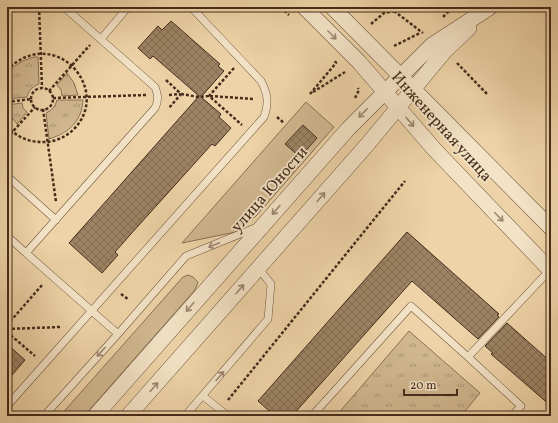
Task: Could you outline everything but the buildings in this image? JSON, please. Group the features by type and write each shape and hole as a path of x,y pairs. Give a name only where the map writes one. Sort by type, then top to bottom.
{"street":[{"name":"Инженерная улица","path":"304,7 354,57 434,149 550,270"},
{"name":"Инженерная улица","path":"332,7 551,228"},
{"name":"улица Юности","path":"95,416 348,129 401,76 490,8"},
{"name":"улица Юности","path":"128,416 398,108 414,89 440,47"}],"lane":[{"path":"7,13 12,7"},
{"path":"26,253 155,108 157,103 158,95 155,87 64,7"},
{"path":"99,38 128,7"},
{"path":"7,406 264,117 268,99 266,89 261,81 191,7"},
{"path":"7,176 57,218"},
{"path":"44,416 186,256 263,225"},
{"path":"7,236 118,334"},
{"path":"185,416 268,319 271,284 258,268"},
{"path":"468,357 550,270"},
{"path":"312,416 411,306 521,406 512,416"},
{"path":"203,396 228,416"}],"path":[{"path":"39,7 42,88"},
{"path":"281,7 292,18"},
{"path":"391,7 394,11 440,47 487,94"},
{"path":"368,27 384,12 394,11"},
{"path":"389,49 422,32"},
{"path":"49,91 71,65 99,38"},
{"path":"7,70 14,63 33,54 55,56 71,65 80,75 84,85 86,97 86,106 77,126 60,139 48,142 29,141 13,132 7,126"},
{"path":"330,57 336,63 310,94 345,71 350,77"},
{"path":"209,96 235,66"},
{"path":"351,103 359,90 357,85"},
{"path":"42,88 49,91 52,96 52,104 41,110 35,107 31,102 31,99 35,90 42,88"},
{"path":"52,98 181,94 199,97 209,96 256,99 267,108"},
{"path":"209,96 244,127"},
{"path":"7,102 31,99"},
{"path":"7,138 35,107"},
{"path":"43,109 57,218"},
{"path":"221,410 405,181"},
{"path":"7,325 44,284"},
{"path":"7,329 60,327"},
{"path":"7,332 38,359"}],"green space":[{"path":"34,57 38,57 39,84 31,89 27,97 7,99 7,75 12,68 19,63"},
{"path":"67,73 74,83 78,95 62,96 61,90 57,85"},
{"path":"57,100 83,100 80,114 73,125 63,133 49,139 46,113 53,108"},
{"path":"306,102 334,127 256,216 236,232 182,243"},
{"path":"22,103 23,108 27,112 17,124 10,115 7,105"},
{"path":"188,275 193,277 198,282 195,290 84,416 60,416 183,277"},
{"path":"409,331 480,393 461,416 336,416"}]}
